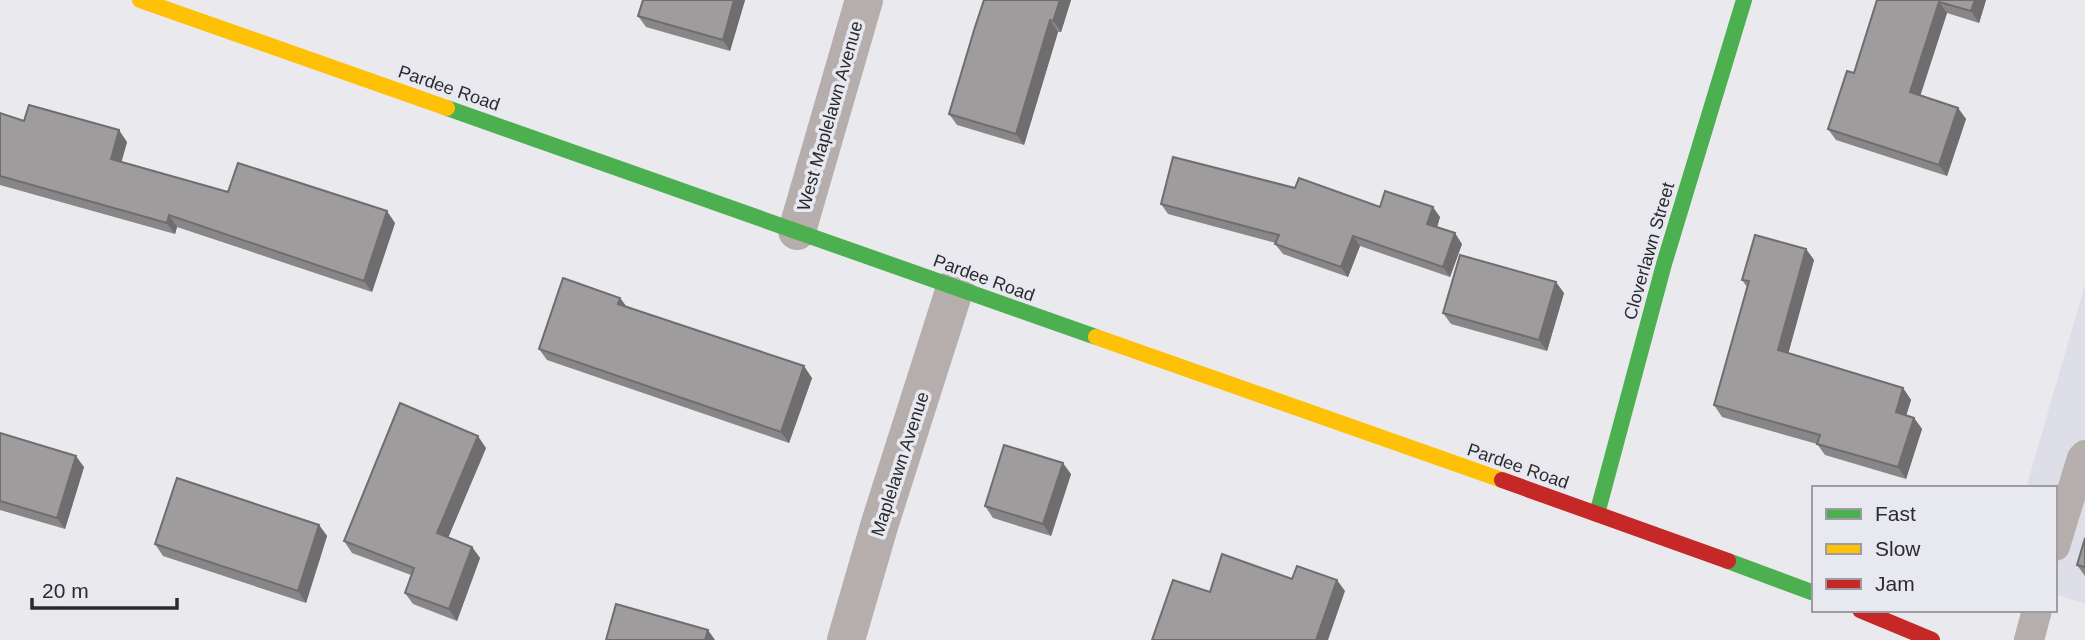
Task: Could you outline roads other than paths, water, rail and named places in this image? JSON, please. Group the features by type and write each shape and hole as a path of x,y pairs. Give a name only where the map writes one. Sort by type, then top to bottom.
{"main road":[{"name":"Pardee Road","path":"140,0 1812,592"},
{"name":"Cloverlawn Street","path":"1597,514 1664,264 1744,0"},
{"path":"1865,612 1932,640"}],"street":[{"name":"West Maplelawn Avenue","path":"797,231 864,0"},
{"name":"Maplelawn Avenue","path":"846,640 884,510 956,288"}],"lane":[{"path":"2057,539 2085,455"},
{"path":"2029,640 2036,612"}]}
